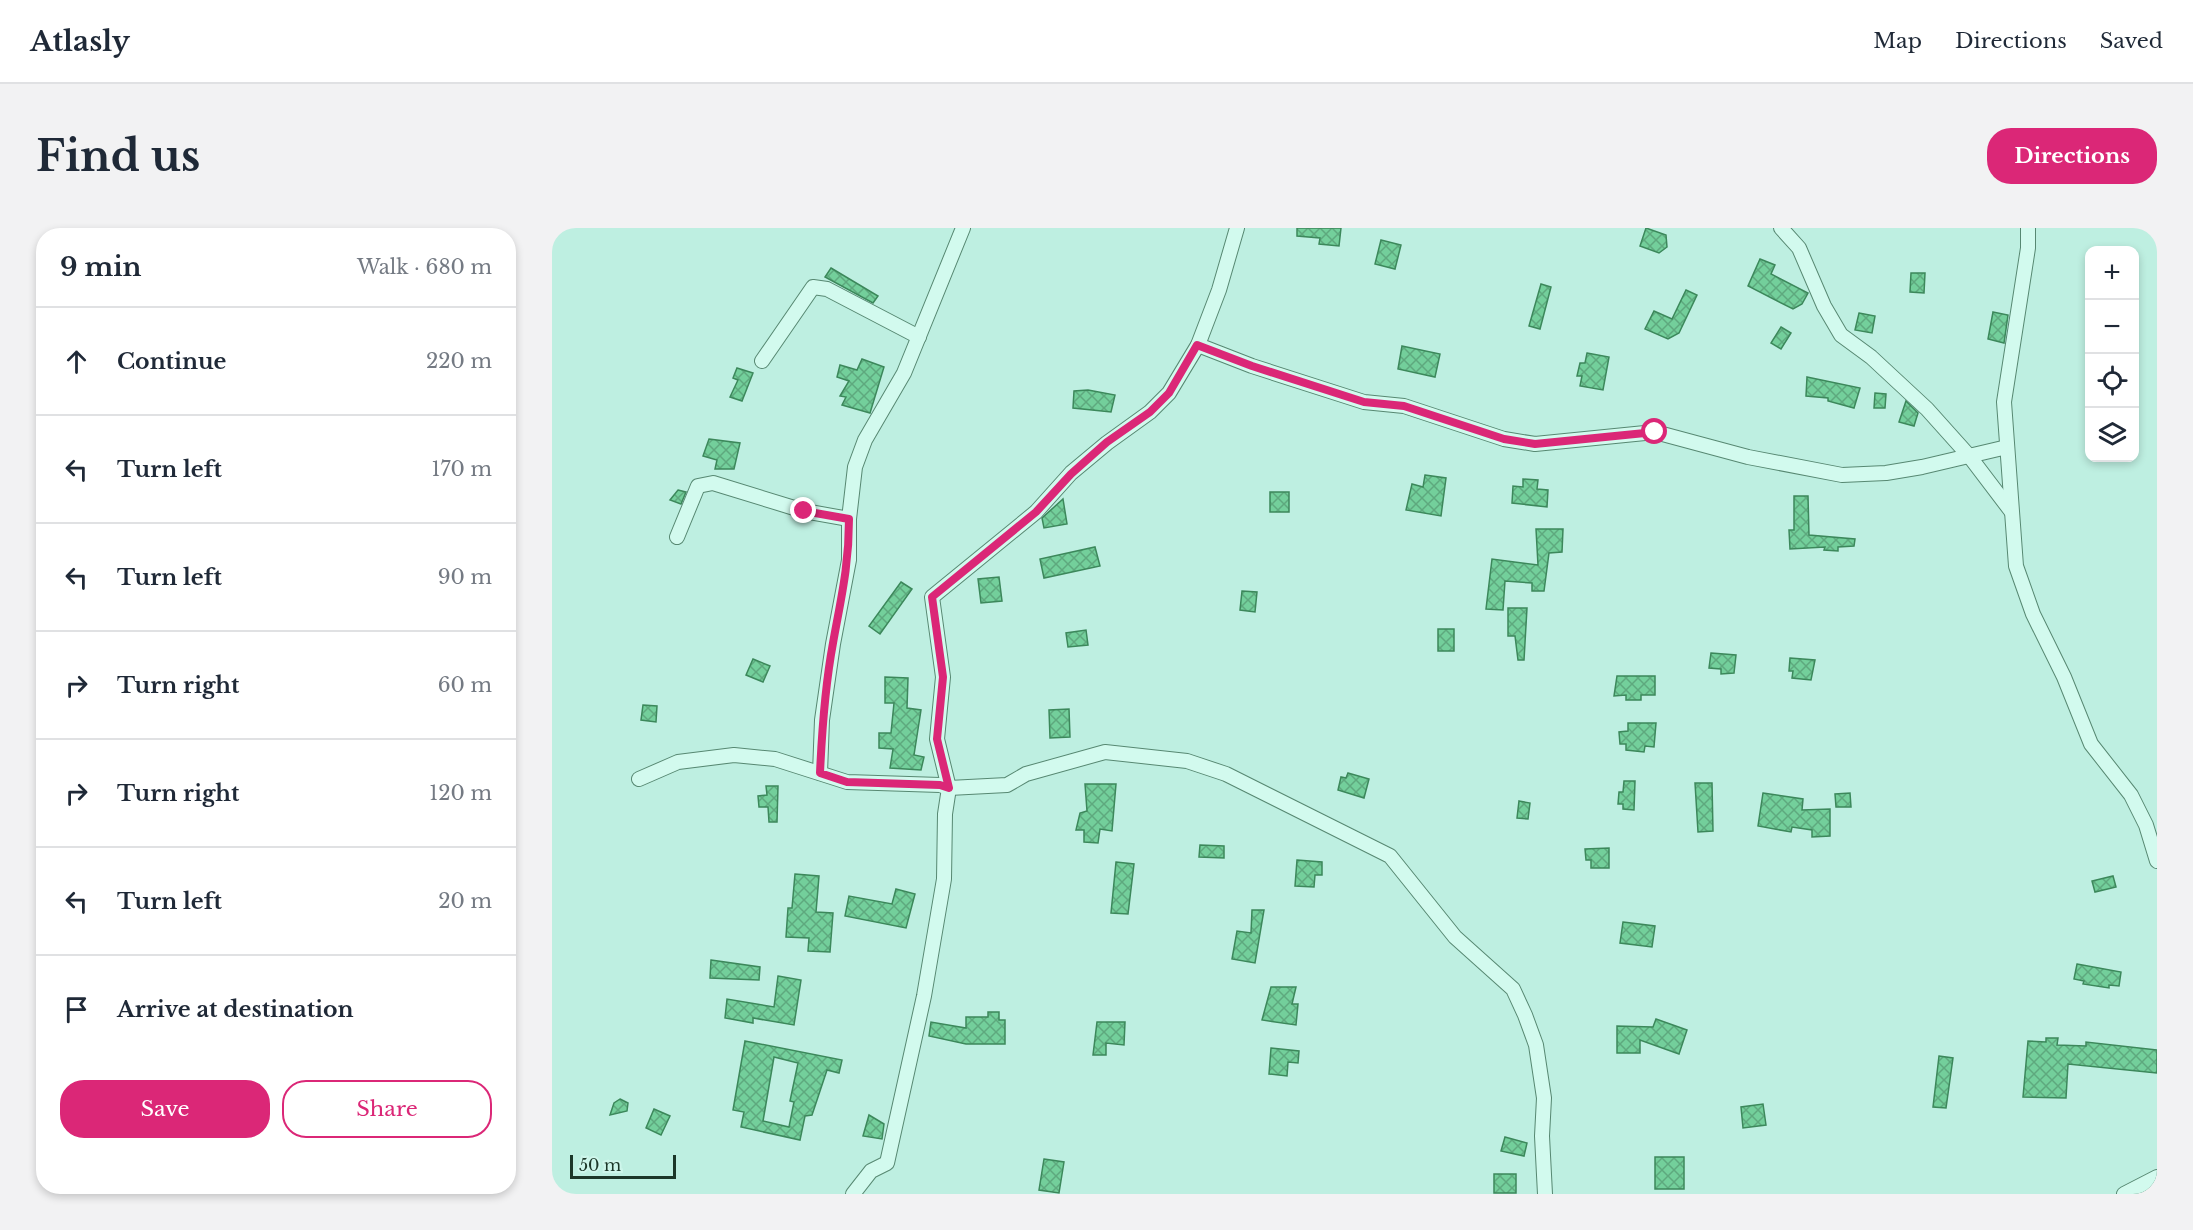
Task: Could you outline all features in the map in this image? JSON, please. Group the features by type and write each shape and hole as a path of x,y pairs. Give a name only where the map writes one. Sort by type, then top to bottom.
{"street":[{"path":"820,773 822,720 849,560 849,519 855,467 865,440 904,373 963,228"},
{"path":"1781,228 1798,248 1824,306 1841,335 1871,357 1927,409 1970,457 2013,513"},
{"path":"2028,228 2028,249 2004,402 2016,566 2033,614 2061,671 2091,744 2131,795 2146,825 2157,861"},
{"path":"853,1194 870,1171 887,1163 924,996 944,879 945,814 949,788 937,739 943,677 932,597 1036,512 1071,474 1107,442 1150,412 1169,393 1197,345 1219,290 1237,229"},
{"path":"762,361 813,287 827,289 919,338"},
{"path":"1197,345 1252,366 1364,402 1404,406 1504,439 1535,444 1655,432 1748,457 1842,475 1886,473 1970,457 2007,447"},
{"path":"677,537 698,486 713,483 804,511 849,519"},
{"path":"639,779 678,762 734,755 775,759 847,782 940,785 949,788 1007,785 1026,774 1105,752 1187,761 1226,774 1390,856 1455,937 1513,989 1536,1045 1544,1098 1542,1136 1545,1194"},
{"path":"2124,1194 2157,1178"}],"building":[{"path":"1297,228 1341,228 1339,246 1319,244 1320,238 1297,236"},
{"path":"1646,228 1666,235 1667,247 1659,253 1640,246"},
{"path":"1381,240 1401,245 1395,269 1375,264"},
{"path":"1760,259 1775,265 1771,274 1808,293 1802,304 1793,309 1748,286"},
{"path":"831,268 878,296 873,303 825,277"},
{"path":"1911,273 1925,273 1924,293 1910,292"},
{"path":"1541,284 1551,287 1540,329 1529,326"},
{"path":"1686,290 1697,295 1679,333 1668,339 1645,329 1654,311 1672,319"},
{"path":"1993,312 2008,315 2004,343 1988,339"},
{"path":"1859,313 1875,316 1872,333 1855,330"},
{"path":"1781,327 1791,333 1781,349 1771,343"},
{"path":"1402,346 1440,354 1435,377 1398,369"},
{"path":"1587,353 1609,357 1603,390 1580,386 1582,376 1577,376 1580,363 1585,363"},
{"path":"862,359 884,367 870,413 842,405 846,397 840,396 849,381 837,377 840,365 857,370"},
{"path":"737,368 753,373 742,401 730,397 738,380 733,378"},
{"path":"1807,377 1860,388 1854,408 1828,401 1828,398 1806,396"},
{"path":"1088,390 1115,395 1111,412 1073,408 1074,391"},
{"path":"1875,393 1886,394 1885,408 1874,408"},
{"path":"1906,401 1918,413 1914,426 1899,422"},
{"path":"709,439 740,443 734,469 715,469 717,460 703,456"},
{"path":"1425,475 1446,478 1441,516 1406,510 1412,484 1423,487"},
{"path":"1523,479 1538,480 1537,489 1548,490 1547,507 1512,503 1513,486 1523,487"},
{"path":"678,490 686,492 681,504 670,500"},
{"path":"1270,492 1289,492 1289,512 1270,512"},
{"path":"1794,496 1808,496 1809,535 1855,539 1854,546 1838,547 1838,551 1824,550 1825,547 1790,549 1789,530 1794,530"},
{"path":"1063,499 1067,524 1044,528 1042,518"},
{"path":"1536,529 1563,529 1562,552 1549,553 1544,591 1532,591 1532,583 1505,581 1503,610 1486,609 1492,559 1538,565"},
{"path":"1095,547 1100,566 1044,578 1040,559"},
{"path":"999,577 1002,601 981,603 978,579"},
{"path":"901,582 912,589 880,634 869,626"},
{"path":"1242,591 1257,592 1255,612 1240,610"},
{"path":"1508,608 1527,608 1524,660 1518,660 1515,636 1508,636"},
{"path":"1438,629 1454,629 1454,651 1438,651"},
{"path":"1086,630 1088,645 1068,647 1066,633"},
{"path":"1711,653 1736,655 1734,673 1721,674 1721,669 1709,668"},
{"path":"1790,658 1815,660 1811,680 1792,678 1793,671 1789,671"},
{"path":"753,659 770,666 763,682 746,675"},
{"path":"1617,676 1655,676 1655,695 1641,695 1641,700 1626,700 1626,695 1614,696"},
{"path":"885,677 908,678 907,708 921,710 914,755 924,757 921,770 890,768 893,749 879,748 879,733 891,733 894,703 885,703"},
{"path":"643,705 657,706 656,722 641,720"},
{"path":"1069,709 1070,737 1050,738 1049,710"},
{"path":"1628,723 1656,723 1654,747 1645,746 1644,752 1626,750 1626,744 1620,744 1619,732 1628,731"},
{"path":"1348,773 1369,779 1364,798 1338,790 1341,777 1346,778"},
{"path":"1624,781 1635,781 1634,810 1623,809 1623,804 1618,804 1619,792 1623,792"},
{"path":"1695,783 1712,783 1713,831 1698,832"},
{"path":"1085,784 1116,784 1112,831 1100,829 1098,843 1084,842 1084,830 1076,830 1080,813 1087,811"},
{"path":"766,786 778,786 777,822 769,822 768,807 759,807 758,796 767,795"},
{"path":"1763,793 1803,799 1802,810 1830,809 1830,836 1812,837 1812,830 1792,827 1791,832 1758,826"},
{"path":"1850,793 1851,807 1836,807 1835,794"},
{"path":"1519,801 1530,803 1528,819 1517,818"},
{"path":"1200,845 1224,846 1224,858 1199,857"},
{"path":"1609,848 1609,868 1591,868 1591,860 1586,860 1585,849"},
{"path":"1297,860 1322,862 1322,875 1315,875 1314,887 1295,886"},
{"path":"1116,862 1134,864 1128,914 1111,913"},
{"path":"795,874 819,876 816,912 833,913 830,952 808,951 809,938 786,937 788,908 792,908"},
{"path":"2113,876 2116,887 2095,892 2092,881"},
{"path":"896,889 915,894 906,928 845,916 849,896 892,904"},
{"path":"1252,910 1264,910 1255,963 1232,959 1237,931 1251,933"},
{"path":"1623,922 1655,926 1652,947 1620,943"},
{"path":"711,960 760,967 759,980 710,978"},
{"path":"2077,964 2121,972 2119,986 2109,985 2109,988 2083,984 2084,981 2074,979"},
{"path":"778,976 801,980 794,1025 753,1018 753,1023 725,1018 727,999 774,1007"},
{"path":"1271,987 1296,987 1292,1004 1298,1004 1296,1025 1262,1020"},
{"path":"988,1012 999,1012 999,1020 1005,1020 1005,1044 966,1044 929,1036 931,1022 966,1028 966,1017 988,1017"},
{"path":"1656,1019 1687,1030 1679,1054 1640,1040 1640,1053 1617,1053 1617,1026 1653,1027"},
{"path":"1097,1022 1125,1022 1124,1045 1106,1043 1106,1055 1093,1055"},
{"path":"2046,1038 2058,1038 2057,1045 2086,1046 2086,1042 2157,1050 2157,1073 2068,1064 2066,1098 2023,1097 2028,1041 2046,1042"},
{"path":"745,1041 842,1060 839,1073 827,1070 812,1115 805,1116 800,1140 741,1127 744,1112 733,1110","holes":["774,1057 798,1063 790,1101 794,1102 789,1127 763,1121"]},
{"path":"1271,1048 1299,1051 1298,1063 1288,1062 1287,1076 1269,1074"},
{"path":"1939,1056 1953,1058 1946,1108 1933,1107"},
{"path":"620,1099 628,1103 627,1111 610,1115 614,1103"},
{"path":"1763,1104 1766,1125 1743,1128 1741,1107"},
{"path":"654,1109 670,1116 661,1135 646,1128"},
{"path":"869,1115 884,1124 882,1139 863,1136"},
{"path":"1505,1137 1527,1143 1524,1156 1501,1151"},
{"path":"1655,1157 1684,1157 1684,1189 1655,1189"},
{"path":"1044,1159 1064,1162 1059,1193 1039,1190"},
{"path":"1494,1174 1516,1174 1516,1193 1494,1193"}],"route":[{"path":"804,511 849,519 849,560 822,720 820,773 847,782 940,785 949,788 937,739 943,677 933,619 932,597 1036,512 1071,474 1107,442 1150,412 1169,393 1197,345 1252,366 1364,402 1404,406 1504,439 1535,444 1597,440 1655,432"}]}
